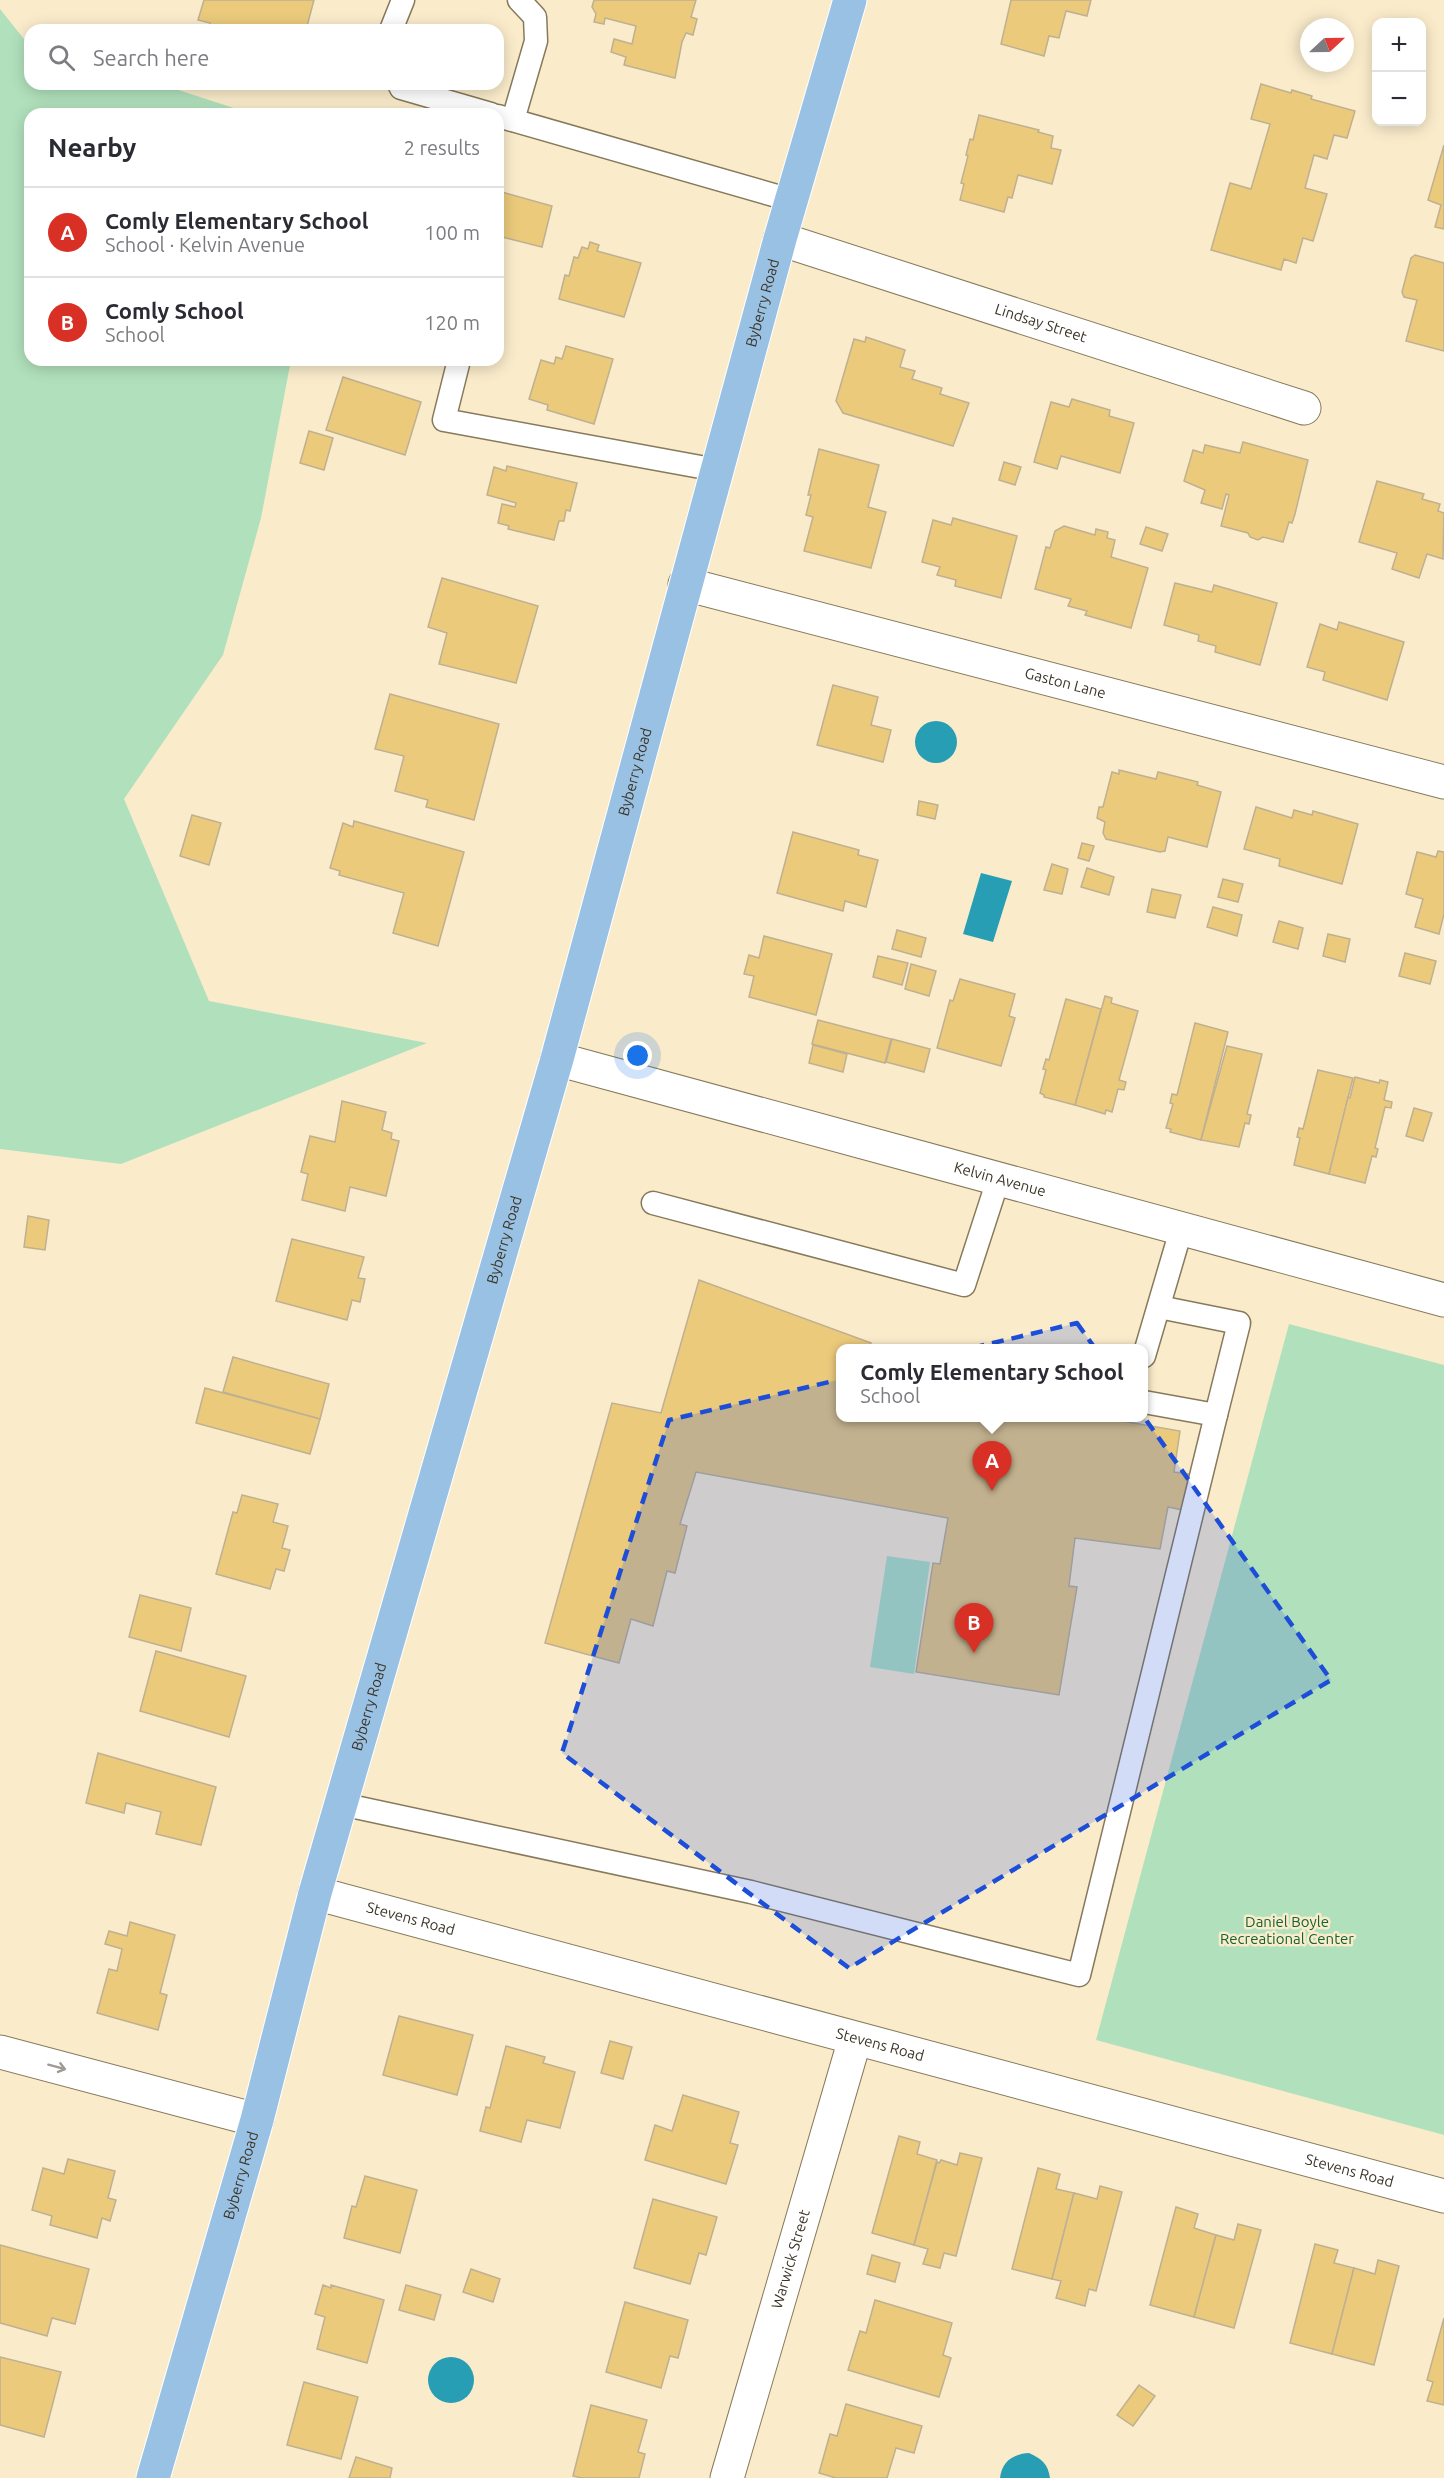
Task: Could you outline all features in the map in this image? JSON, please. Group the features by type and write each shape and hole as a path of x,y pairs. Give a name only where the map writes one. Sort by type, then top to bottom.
{"main road":[{"name":"Byberry Road","path":"153,2478 256,2120 315,1893 557,1059 791,200 850,0"}],"street":[{"name":"Lindsay Street","path":"780,240 1304,408"},
{"name":"Gaston Lane","path":"685,584 1444,782"},
{"name":"Kelvin Avenue","path":"557,1059 1444,1300"},
{"name":"Stevens Road","path":"315,1893 1444,2196"},
{"name":"Warwick Street","path":"727,2478 855,2039"},
{"path":"0,2052 256,2120"}],"lane":[{"path":"393,24 403,0"},
{"path":"504,110 536,41 535,17 519,0"},
{"path":"408,90 470,108"},
{"path":"504,118 791,200"},
{"path":"458,366 444,420 717,471"},
{"path":"653,1203 964,1285 998,1180"},
{"path":"1147,1344 1181,1230"},
{"path":"341,1804 751,1892 1079,1975 1239,1323 1159,1307"},
{"path":"1148,1402 1216,1415"}],"highlighted area":[{"path":"1077,1323 1331,1680 849,1968 562,1753 669,1420"}],"green space":[{"path":"0,9 24,39 24,90 178,90 234,108 24,108 24,366 290,366 261,518 223,655 124,799 209,1001 427,1043 121,1164 0,1149"},
{"name":"Daniel Boyle Recreational Center","path":"1289,1324 1444,1365 1444,2135 1096,2040"},
{"path":"887,1556 930,1562 914,1674 870,1667"}],"water":[{"path":"936,721 944,722 951,727 956,734 956,750 951,757 944,762 936,763 928,762 921,757 916,750 915,742 916,734 921,727 928,722"},
{"path":"981,873 1012,881 993,942 963,934"},
{"path":"451,2357 467,2364 474,2380 467,2396 451,2403 435,2396 428,2380 435,2364"},
{"path":"1029,2453 1044,2462 1050,2478 1000,2478 1003,2467 1009,2460"}],"building":[{"path":"204,0 314,0 308,24 210,24 198,20"},
{"path":"594,0 696,0 691,17 697,19 693,35 686,33 682,42 675,78 624,65 626,57 611,52 614,39 632,44 636,26 605,18 604,24 594,22 596,14 592,7"},
{"path":"1011,0 1091,0 1087,16 1066,11 1059,38 1049,36 1044,56 1001,44"},
{"path":"1261,84 1291,93 1292,90 1312,96 1311,99 1355,111 1347,138 1334,135 1327,159 1314,155 1305,188 1327,194 1313,241 1303,238 1296,263 1284,259 1281,270 1211,250 1230,183 1251,189 1270,124 1251,119"},
{"path":"979,115 1039,130 1038,132 1053,136 1051,148 1061,150 1052,184 1018,175 1012,198 1008,197 1004,212 960,200 964,184 961,183 968,156 966,155 970,139 973,140"},
{"path":"1444,145 1444,229 1435,227 1441,205 1428,200"},
{"path":"504,193 552,206 542,247 504,238"},
{"path":"590,242 599,245 597,251 641,263 624,317 559,299 565,275 569,276 574,257 578,258 582,247 588,249"},
{"path":"1415,255 1444,263 1444,351 1406,341 1417,300 1404,297 1402,292 1411,258"},
{"path":"866,337 905,350 900,367 915,371 912,379 942,388 940,394 969,403 953,446 843,413 836,401 854,339 865,342"},
{"path":"566,346 613,359 594,424 547,410 548,405 529,399 541,360 554,364 556,357 562,359"},
{"path":"343,377 421,402 405,455 326,430"},
{"path":"1072,399 1110,410 1109,416 1134,423 1120,473 1061,456 1057,469 1034,462 1051,402 1069,407"},
{"path":"309,431 333,438 324,470 300,463"},
{"path":"1243,442 1308,460 1295,514 1292,523 1289,522 1283,542 1263,537 1258,540 1250,537 1248,533 1221,526 1229,495 1226,494 1222,509 1201,503 1205,490 1184,481 1193,450 1203,453 1205,445 1240,453"},
{"path":"819,449 879,465 868,507 886,512 871,568 804,551 813,517 806,515 811,495 808,495"},
{"path":"1004,462 1021,467 1015,485 999,480"},
{"path":"507,466 577,483 570,511 566,510 564,521 559,521 554,540 508,529 509,526 498,523 502,504 515,507 516,503 487,495 494,467 506,471"},
{"path":"1377,481 1424,494 1422,499 1440,504 1438,511 1444,513 1443,559 1427,554 1419,578 1392,569 1397,553 1359,542"},
{"path":"953,518 1017,536 1001,598 955,586 956,580 937,575 940,567 922,562 933,520 951,525"},
{"path":"1064,526 1095,535 1096,529 1108,532 1107,538 1115,540 1111,557 1148,568 1131,628 1085,615 1087,611 1068,606 1071,599 1035,589 1046,547 1050,548 1055,531"},
{"path":"1146,527 1168,534 1162,551 1140,544"},
{"path":"442,578 538,606 516,683 439,664 447,633 428,627"},
{"path":"1175,583 1212,592 1214,585 1277,603 1260,665 1215,652 1216,646 1198,641 1199,635 1164,625"},
{"path":"1339,622 1404,642 1387,700 1323,680 1325,672 1307,667 1320,624 1337,630"},
{"path":"833,685 878,697 871,725 891,730 883,762 817,745"},
{"path":"390,694 499,724 474,820 426,807 428,800 395,791 404,756 375,749"},
{"path":"1119,770 1156,779 1158,772 1198,782 1197,785 1221,792 1207,847 1168,837 1165,851 1160,852 1106,839 1103,833 1105,822 1097,818 1099,807 1103,807 1112,772 1119,774"},
{"path":"919,801 938,805 935,819 917,815"},
{"path":"1256,807 1292,818 1294,810 1312,815 1313,811 1358,824 1342,884 1279,866 1280,859 1244,849"},
{"path":"192,815 221,823 209,865 180,856"},
{"path":"354,821 464,852 438,946 393,933 404,893 339,875 340,871 330,868 343,823 353,827"},
{"path":"793,832 859,850 858,855 878,860 866,907 845,901 843,911 777,893"},
{"path":"1082,843 1094,846 1089,861 1078,858"},
{"path":"1438,851 1444,852 1444,914 1439,934 1415,927 1423,899 1406,894 1417,852 1436,857"},
{"path":"1052,864 1068,869 1062,894 1044,890"},
{"path":"1087,868 1114,877 1109,895 1081,887"},
{"path":"1223,879 1243,884 1238,902 1218,897"},
{"path":"1152,889 1181,895 1175,918 1147,912"},
{"path":"1213,907 1242,915 1237,936 1207,927"},
{"path":"1279,921 1303,928 1298,949 1273,942"},
{"path":"897,930 926,938 921,957 892,949"},
{"path":"1328,934 1350,939 1345,962 1323,956"},
{"path":"764,936 832,954 816,1015 749,997 754,976 744,974 749,955 759,958"},
{"path":"1405,953 1436,961 1430,984 1399,976"},
{"path":"878,956 908,963 902,985 873,977"},
{"path":"911,964 936,971 929,996 905,989"},
{"path":"960,979 1015,994 1009,1016 1015,1018 1001,1066 937,1048 950,1000 953,1001"},
{"path":"1105,996 1112,998 1111,1003 1138,1011 1119,1080 1126,1082 1124,1090 1118,1089 1112,1112 1106,1110 1105,1114 1075,1105"},
{"path":"1066,999 1101,1009 1075,1105 1044,1097 1040,1093 1046,1070 1043,1069 1046,1059 1049,1060"},
{"path":"818,1020 891,1039 885,1063 812,1044"},
{"path":"1195,1023 1228,1032 1201,1140 1170,1132 1171,1129 1166,1128 1173,1104 1170,1103 1172,1094 1177,1095"},
{"path":"892,1039 930,1049 924,1072 886,1062"},
{"path":"813,1045 847,1054 843,1072 809,1063"},
{"path":"1227,1046 1262,1054 1247,1114 1251,1115 1249,1124 1245,1123 1239,1147 1201,1140"},
{"path":"1318,1070 1353,1078 1329,1174 1294,1165 1300,1138 1297,1137 1299,1128 1303,1129"},
{"path":"1355,1077 1379,1083 1380,1080 1388,1082 1384,1100 1392,1102 1391,1108 1385,1107 1375,1148 1378,1149 1376,1157 1372,1156 1365,1183 1329,1174"},
{"path":"342,1101 386,1112 382,1130 392,1133 391,1139 399,1141 386,1196 350,1187 345,1211 302,1200 308,1174 301,1172 310,1136 335,1142"},
{"path":"1414,1108 1432,1113 1423,1141 1406,1136"},
{"path":"28,1216 49,1220 45,1250 24,1247"},
{"path":"292,1239 364,1257 358,1278 365,1279 360,1302 352,1300 347,1320 276,1301"},
{"path":"699,1280 871,1343 836,1344 836,1422 1128,1422 1180,1431 1174,1472 1189,1474 1183,1510 1168,1507 1160,1549 1075,1538 1069,1586 1077,1587 1059,1695 916,1672 933,1563 940,1564 948,1518 696,1472 680,1524 687,1526 675,1573 667,1571 653,1626 631,1619 619,1663 545,1643 612,1403 661,1413"},
{"path":"233,1357 329,1384 320,1419 223,1392"},
{"path":"205,1388 320,1419 310,1454 196,1423"},
{"path":"242,1495 278,1504 273,1522 288,1526 282,1548 290,1550 284,1571 276,1569 270,1589 216,1574 233,1512 237,1513"},
{"path":"140,1595 191,1608 181,1651 129,1637"},
{"path":"156,1651 246,1676 229,1737 140,1711"},
{"path":"98,1753 216,1787 201,1845 156,1834 161,1812 126,1803 124,1813 86,1803"},
{"path":"130,1922 175,1935 160,1993 167,1995 158,2030 97,2013 109,1969 117,1971 122,1949 105,1944 109,1931 127,1936"},
{"path":"399,2016 473,2035 457,2095 383,2075"},
{"path":"610,2041 632,2047 623,2079 601,2073"},
{"path":"506,2046 545,2057 543,2063 575,2072 560,2128 527,2120 521,2142 480,2131 486,2107 490,2108"},
{"path":"683,2095 739,2112 730,2143 738,2145 726,2184 645,2160 655,2125 672,2131"},
{"path":"899,2136 920,2142 917,2154 937,2160 914,2245 872,2233"},
{"path":"960,2153 982,2158 956,2256 944,2253 940,2268 923,2264 928,2249 914,2245 937,2162 941,2160 957,2165"},
{"path":"68,2159 115,2171 108,2198 116,2200 110,2221 102,2218 97,2238 50,2225 52,2216 32,2210 43,2168 64,2174"},
{"path":"1038,2168 1060,2174 1056,2189 1074,2193 1052,2279 1012,2269"},
{"path":"365,2176 417,2190 400,2253 344,2238 352,2206 356,2207"},
{"path":"1100,2186 1122,2192 1096,2291 1089,2289 1085,2306 1056,2298 1061,2281 1052,2279 1074,2193 1097,2199"},
{"path":"653,2199 717,2217 706,2255 699,2253 690,2284 634,2268"},
{"path":"1176,2207 1198,2214 1194,2228 1216,2235 1194,2317 1150,2305"},
{"path":"1238,2224 1261,2230 1234,2328 1194,2317 1216,2235 1234,2240"},
{"path":"1315,2244 1338,2250 1334,2263 1354,2268 1332,2354 1290,2343"},
{"path":"0,2245 89,2269 75,2324 52,2318 47,2336 0,2323"},
{"path":"872,2255 900,2263 895,2282 867,2274"},
{"path":"1378,2260 1399,2266 1374,2365 1332,2354 1354,2268 1375,2274"},
{"path":"471,2269 500,2279 493,2302 463,2292"},
{"path":"323,2285 331,2288 331,2285 384,2300 367,2363 317,2349 325,2317 315,2314"},
{"path":"406,2285 441,2295 434,2320 399,2310"},
{"path":"875,2300 952,2323 943,2355 951,2358 939,2397 848,2370 860,2331 866,2333"},
{"path":"625,2302 688,2320 678,2358 670,2356 661,2388 606,2372"},
{"path":"1444,2318 1444,2405 1427,2401 1433,2382 1427,2380"},
{"path":"0,2357 61,2372 44,2437 0,2425"},
{"path":"304,2382 358,2397 341,2459 287,2445"},
{"path":"1139,2385 1155,2396 1133,2426 1117,2415"},
{"path":"846,2404 922,2426 914,2453 896,2448 887,2478 836,2478 819,2473 830,2434 837,2436"},
{"path":"591,2405 647,2420 638,2452 645,2454 639,2478 573,2476"},
{"path":"356,2457 392,2468 390,2478 349,2478"}],"place":[{"name":"Comly Elementary School","path":"992,1491"},
{"name":"Comly School","path":"974,1653"}]}
